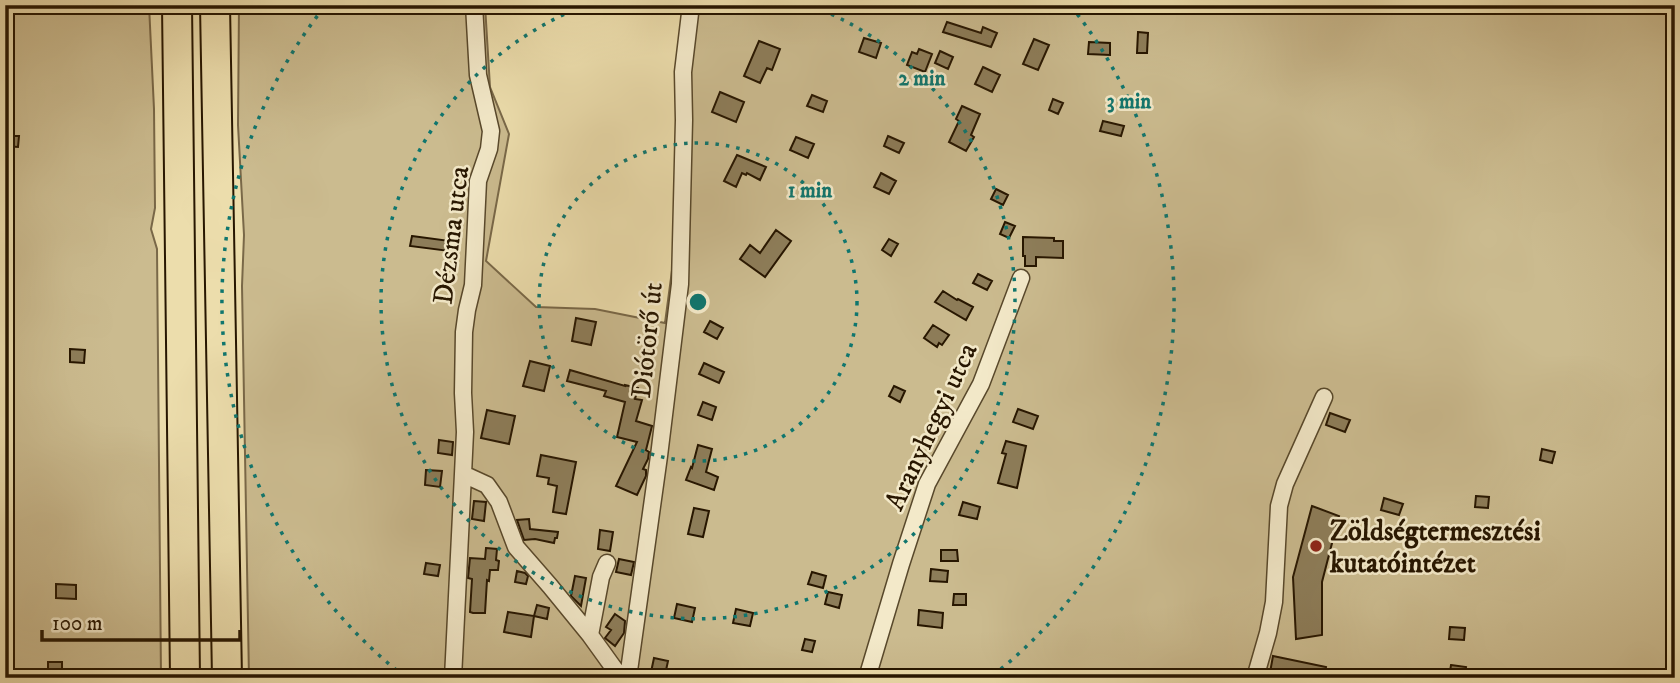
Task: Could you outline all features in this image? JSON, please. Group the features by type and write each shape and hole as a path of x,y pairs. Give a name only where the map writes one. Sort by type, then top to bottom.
{"highway":[{"path":"177,5 185,678"},
{"path":"215,5 227,678"}],"street":[{"name":"Dézsma utca","path":"453,678 465,432 464,332 473,285 478,181 489,149 491,131 478,75 474,5"},
{"name":"Diótörő út","path":"628,678 680,284 683,72 691,5"},
{"name":"Aranyhegyi utca","path":"867,678 927,484 981,384 1021,278"},
{"path":"1255,678 1269,633 1274,602 1279,506 1284,484 1324,397"},
{"path":"463,474 487,485 499,502 516,547 590,635 621,678"},
{"path":"590,635 601,577 607,564"}],"shaded area":[{"path":"5,5 149,5 155,208 151,229 157,249 161,678 5,678"},
{"path":"239,5 485,5 490,87 509,134 486,261 536,307 595,309 665,323 681,203 676,100 685,5 1675,5 1675,678 249,678 242,286 244,235 238,125"}],"building":[{"path":"947,22 981,33 983,27 997,33 991,47 943,32"},
{"path":"1138,32 1148,33 1147,53 1137,53"},
{"path":"864,38 881,43 876,58 859,52"},
{"path":"1034,39 1049,45 1038,70 1023,64"},
{"path":"759,41 780,49 772,70 767,68 760,83 744,76"},
{"path":"1089,42 1110,43 1110,55 1088,54"},
{"path":"919,49 932,54 925,72 907,65 912,52 917,54"},
{"path":"940,51 953,57 948,69 935,63"},
{"path":"983,67 1000,75 992,92 975,84"},
{"path":"720,92 744,102 736,122 712,112"},
{"path":"812,95 827,101 823,112 807,106"},
{"path":"1053,99 1063,103 1058,114 1049,110"},
{"path":"962,106 980,114 971,135 974,137 966,151 949,142 959,121 956,119"},
{"path":"1103,121 1124,126 1121,136 1100,131"},
{"path":"5,136 19,136 18,147 5,146"},
{"path":"888,136 904,143 899,153 884,146"},
{"path":"796,137 814,144 808,158 790,150"},
{"path":"737,155 766,167 760,180 742,173 736,187 724,181"},
{"path":"881,173 896,181 889,194 874,187"},
{"path":"996,189 1008,195 1003,205 991,199"},
{"path":"1005,222 1015,226 1009,238 1000,234"},
{"path":"776,230 791,241 765,277 740,259 750,245 760,253"},
{"path":"412,236 450,241 449,251 410,246"},
{"path":"1023,237 1063,241 1063,258 1036,257 1036,266 1025,266"},
{"path":"889,239 898,244 891,256 882,250"},
{"path":"978,274 992,281 987,290 973,283"},
{"path":"943,291 973,307 966,320 935,302"},
{"path":"576,318 596,322 591,345 572,341"},
{"path":"710,321 723,328 717,339 704,332"},
{"path":"933,325 949,335 942,345 939,343 937,347 924,338"},
{"path":"70,349 85,350 84,363 70,362"},
{"path":"530,361 550,366 544,391 523,386"},
{"path":"704,363 724,372 719,383 699,374"},
{"path":"570,370 638,388 635,399 642,400 636,421 652,426 646,450 649,452 648,459 643,469 646,470 646,476 637,495 616,486 637,442 617,437 625,402 604,396 606,391 567,381"},
{"path":"894,386 905,391 900,402 889,396"},
{"path":"703,402 716,407 712,420 698,415"},
{"path":"1018,409 1038,416 1033,429 1013,422"},
{"path":"487,410 515,416 509,444 481,438"},
{"path":"1330,413 1350,420 1345,432 1326,425"},
{"path":"439,440 453,442 452,455 438,453"},
{"path":"1006,441 1026,446 1017,488 998,483 1006,454 1002,453"},
{"path":"698,445 712,449 706,472 718,477 714,490 686,480"},
{"path":"1542,449 1555,452 1552,463 1540,460"},
{"path":"541,455 576,462 566,514 553,512 557,486 548,484 549,478 537,476"},
{"path":"426,470 442,471 440,487 425,485"},
{"path":"1476,496 1489,497 1488,508 1475,507"},
{"path":"1384,498 1403,504 1399,515 1381,510"},
{"path":"474,501 486,502 484,521 472,519"},
{"path":"963,502 980,507 977,519 959,515"},
{"name":"Zöldségtermesztési kutatóintézet","path":"1312,506 1339,516 1322,582 1322,635 1296,639 1293,577"},
{"path":"694,508 709,511 703,537 688,534"},
{"path":"529,519 530,529 558,532 554,543 524,540 517,520"},
{"path":"600,530 613,532 610,551 598,549"},
{"path":"486,548 497,549 498,570 490,570 485,613 473,613 470,612 472,579 468,578 470,558 485,559"},
{"path":"941,550 957,550 958,561 941,561"},
{"path":"619,559 634,562 631,575 616,572"},
{"path":"426,563 440,565 438,576 424,574"},
{"path":"931,569 948,571 947,582 930,581"},
{"path":"517,571 528,576 526,584 515,582"},
{"path":"812,572 826,576 823,588 808,584"},
{"path":"575,576 586,578 581,606 571,596"},
{"path":"56,584 76,585 76,599 56,598"},
{"path":"828,592 842,595 839,608 825,604"},
{"path":"954,594 966,594 966,605 953,605"},
{"path":"677,604 695,608 692,622 674,618"},
{"path":"537,605 549,608 547,619 534,616"},
{"path":"736,609 753,613 750,626 733,623"},
{"path":"919,610 943,613 942,628 918,625"},
{"path":"508,612 534,616 531,637 504,632"},
{"path":"615,614 625,621 624,633 615,646 605,638 611,630 606,627"},
{"path":"1450,627 1465,628 1464,640 1449,639"},
{"path":"805,639 815,641 812,652 802,650"},
{"path":"1273,656 1326,667 1324,678 1269,678"},
{"path":"654,658 668,661 665,675 651,672"},
{"path":"48,662 62,662 62,673 48,673"},
{"path":"1451,665 1466,667 1464,678 1449,678"}],"place":[{"name":"Zöldségtermesztési kutatóintézet","path":"1316,546"}]}
